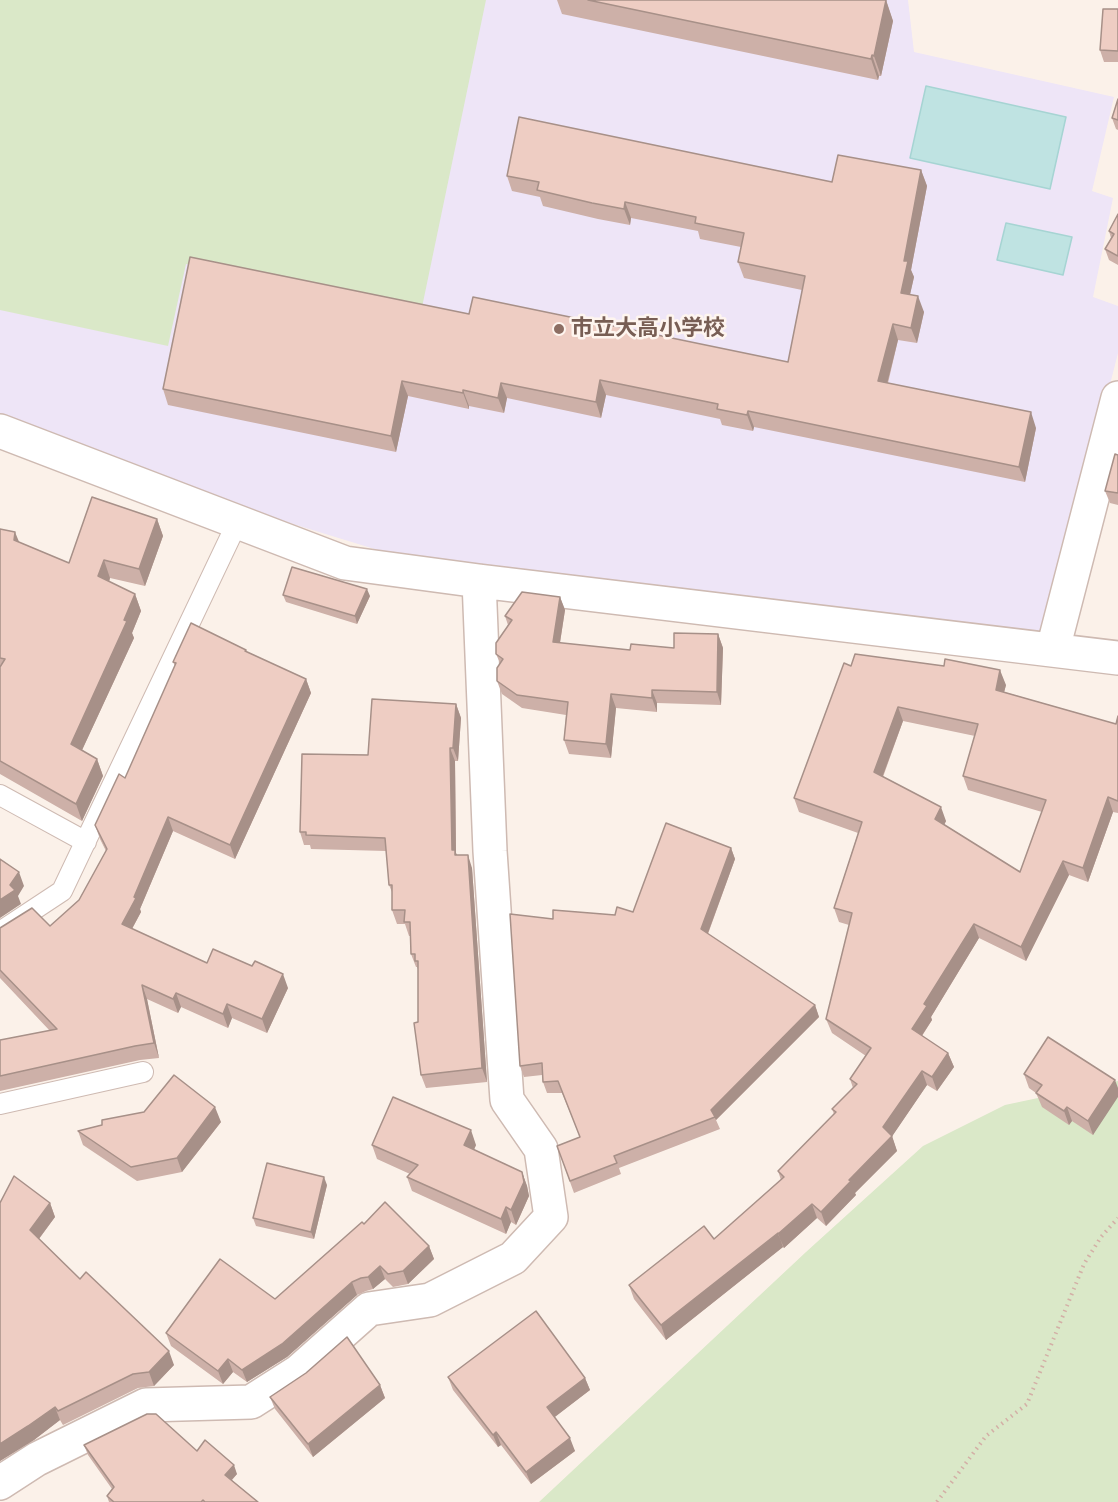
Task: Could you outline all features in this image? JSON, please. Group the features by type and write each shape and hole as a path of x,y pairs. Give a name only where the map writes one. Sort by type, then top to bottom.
{"street":[{"path":"1053,650 1118,398"},
{"path":"0,431 345,563 1118,658"},
{"path":"0,1483 37,1459 146,1405 251,1402 298,1372 369,1309 430,1300 513,1258 551,1217 541,1149 507,1100 490,851 479,581"}],"lane":[{"path":"0,932 62,891 238,521"},
{"path":"0,795 86,842"},
{"path":"0,1104 144,1072"}],"path":[{"path":"937,1502 986,1436 1027,1404 1084,1264 1101,1237 1118,1218"}],"shaded area":[{"name":"市立大高小学校","path":"0,0 908,0 914,52 1114,97 1092,191 1113,198 1093,297 1118,306 1118,353 1047,632 394,555 218,501 0,415"}],"green space":[{"path":"0,0 486,0 421,312 186,264 168,346 0,310"},
{"path":"1118,1081 1118,1502 539,1502 806,1252 923,1146 1005,1105"}],"water":[{"path":"926,86 1066,117 1050,189 910,158"},
{"path":"1006,223 1072,237 1063,275 997,260"}],"building":[{"path":"588,0 886,0 874,56 872,55 871,59"},
{"path":"1103,9 1118,9 1118,51 1100,50"},
{"path":"1118,99 1118,120 1112,118"},
{"path":"519,117 832,182 838,155 921,170 904,261 908,261 901,293 918,296 911,328 893,324 878,381 1031,412 1019,467 748,411 747,415 717,409 718,404 600,380 596,402 501,383 498,398 402,381 391,436 163,389 190,257 469,314 473,297 788,362 805,276 738,262 744,233 695,223 696,217 625,202 624,209 537,190 539,182 507,176"},
{"path":"1118,214 1118,256 1105,249 1114,234 1109,231"},
{"path":"1115,454 1118,455 1118,493 1105,491"},
{"path":"92,497 157,519 139,569 104,560 98,576 135,594 124,620 127,621 71,744 97,759 76,804 0,761 0,667 5,659 0,658 0,529 15,532 14,540 69,563"},
{"path":"292,567 367,589 355,616 283,595"},
{"path":"522,592 560,597 553,642 630,650 631,644 674,648 674,633 718,634 717,692 652,690 652,698 611,694 606,744 564,740 568,702 517,695 497,681 497,668 503,659 496,654 496,643 512,620 505,616"},
{"path":"191,623 306,679 230,845 168,817 134,897 136,898 122,924 207,963 213,949 252,966 255,961 283,974 262,1019 227,1004 223,1014 176,993 173,999 142,985 154,1043 0,1076 0,1040 57,1029 0,970 0,928 32,908 50,926 79,900 107,849 95,825 119,774 125,778 176,663 173,662"},
{"path":"855,654 944,666 945,659 1000,670 996,690 1116,724 1118,716 1118,801 1108,797 1083,868 1063,861 1021,947 974,924 924,1004 927,1006 912,1029 948,1053 932,1077 922,1071 883,1127 892,1136 821,1212 812,1204 778,1234 661,1325 629,1285 704,1226 714,1239 784,1177 778,1171 836,1112 832,1109 857,1084 850,1079 871,1048 826,1019 852,913 834,908 862,822 794,798 844,663 851,666","holes":["898,707 978,724 963,776 1046,800 1020,872 935,819 941,807 874,772"]},
{"path":"372,699 456,704 453,748 450,748 452,850 455,850 455,855 468,855 482,1068 421,1075 414,1023 418,1022 418,961 415,961 415,954 411,954 410,922 404,922 405,910 392,910 392,885 389,885 385,838 306,835 306,832 300,832 302,754 368,755"},
{"path":"666,823 731,848 701,929 815,1005 711,1110 715,1117 614,1156 617,1163 570,1181 557,1146 580,1137 558,1081 543,1082 542,1063 520,1066 510,914 553,919 553,910 615,915 617,907 633,912"},
{"path":"0,859 19,872 10,885 15,890 0,900"},
{"path":"1048,1037 1115,1080 1088,1121 1067,1107 1064,1111 1036,1093 1042,1085 1024,1074"},
{"path":"174,1075 215,1107 177,1158 131,1167 78,1131 102,1125 102,1120 144,1112"},
{"path":"393,1097 471,1130 464,1145 522,1172 524,1182 511,1210 506,1207 501,1219 407,1177 418,1165 372,1145"},
{"path":"267,1163 324,1177 311,1232 253,1218"},
{"path":"14,1176 50,1203 30,1230 80,1279 86,1272 169,1351 149,1372 133,1374 58,1411 55,1407 0,1444 0,1203"},
{"path":"385,1202 429,1246 403,1271 388,1274 380,1266 368,1277 352,1282 282,1344 242,1370 228,1359 218,1371 166,1333 220,1259 275,1299 362,1222 364,1224"},
{"path":"536,1311 585,1378 547,1407 570,1438 526,1472 496,1432 493,1435 448,1377"},
{"path":"347,1337 380,1385 308,1444 270,1397 306,1373"},
{"path":"147,1414 156,1414 197,1451 205,1440 234,1465 225,1475 258,1502 205,1502 203,1500 201,1502 114,1502 107,1496 114,1487 84,1445"}],"place":[{"name":"市立大高小学校","path":"559,329"}]}
